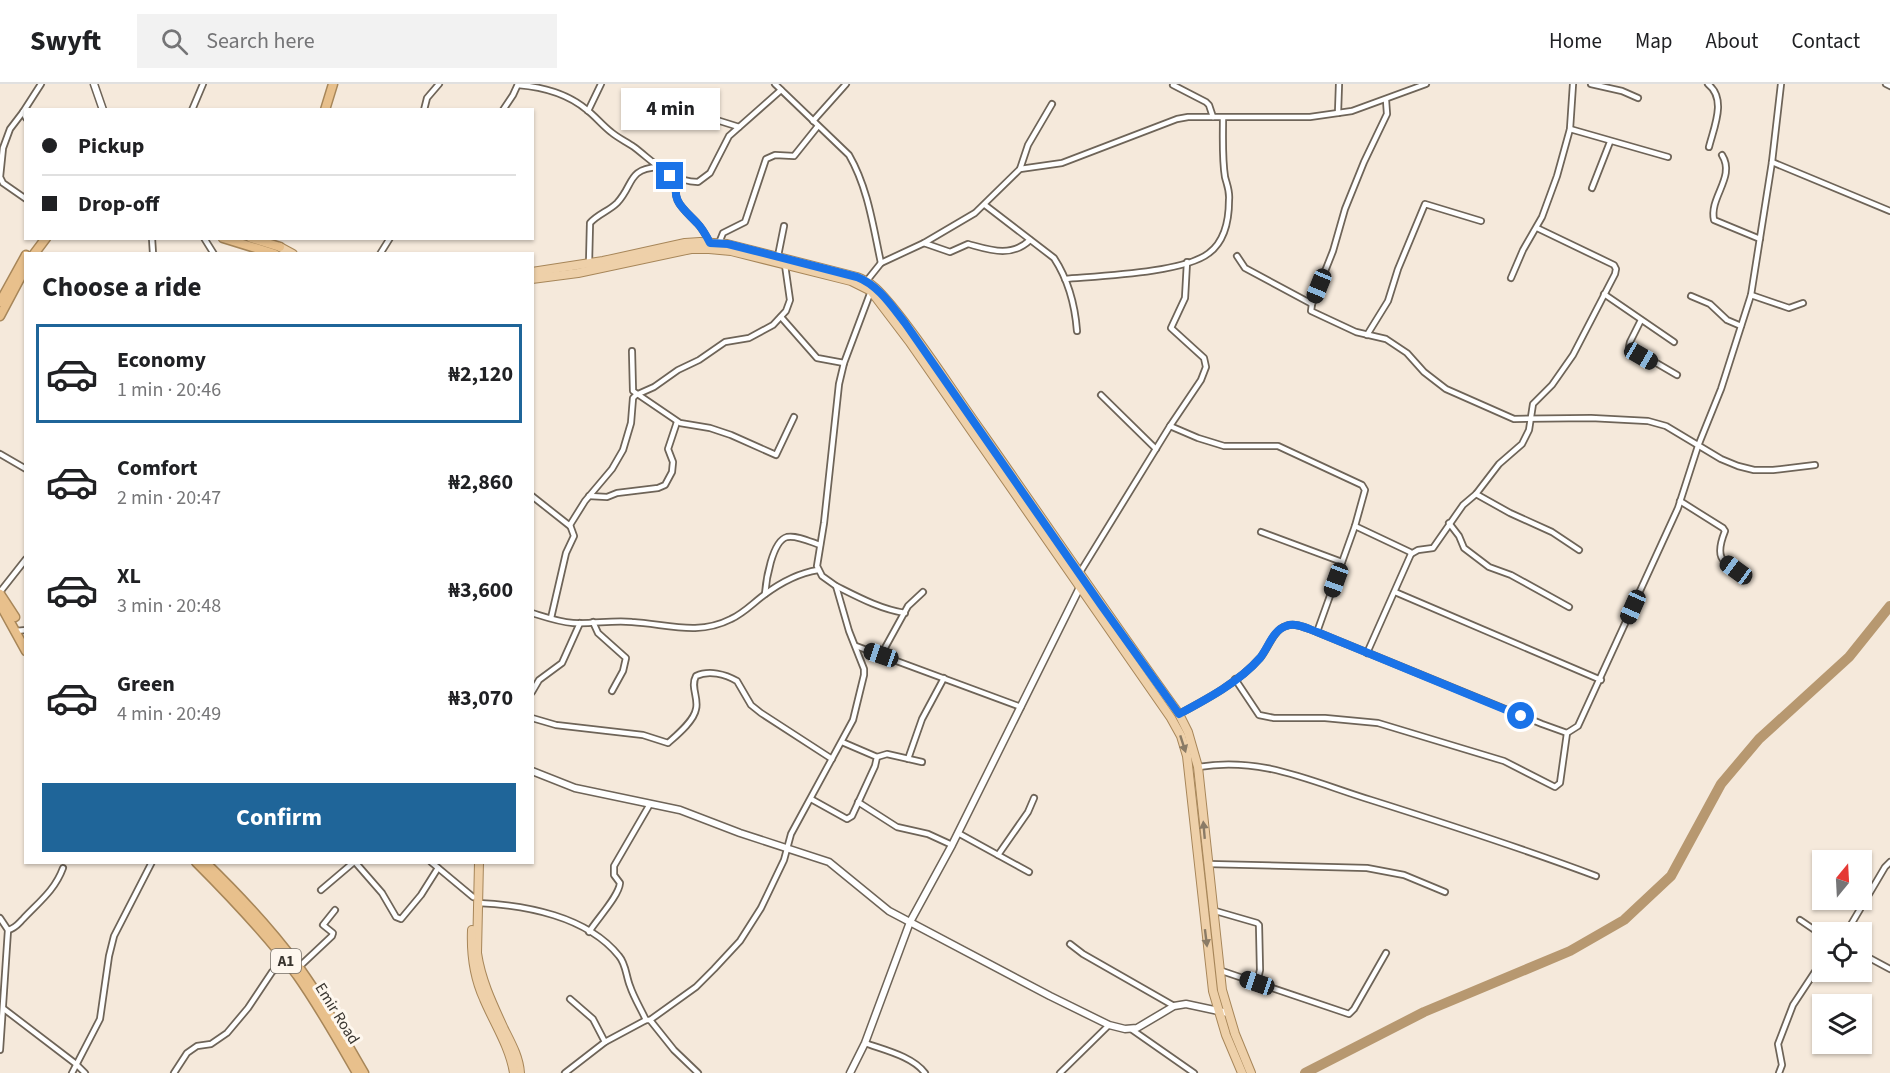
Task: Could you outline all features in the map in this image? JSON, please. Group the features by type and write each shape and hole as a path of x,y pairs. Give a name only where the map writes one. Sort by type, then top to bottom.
{"highway":[{"path":"326,108 333,84"},
{"path":"234,240 279,248"},
{"path":"257,240 279,248"},
{"path":"0,302 24,258"},
{"path":"0,316 24,271"},
{"path":"0,593 21,630"},
{"path":"0,604 21,630"},
{"name":"Emir Road","path":"198,864 254,923 285,960 316,1004 357,1073"},
{"name":"Emir Road","path":"207,864 246,903 299,968 364,1073"}],"main road":[{"path":"534,272 589,264 685,243 714,243 778,256 865,284 891,306 1037,522 1179,714 1188,732 1198,767 1219,970 1228,1013 1251,1073"},
{"path":"534,279 578,273 691,249 709,249 731,251 865,284 937,374 1081,580 1181,736 1189,769 1203,916 1213,991 1217,1009 1242,1073"},
{"path":"474,864 477,953 483,981 515,1051 520,1073"},
{"path":"478,864 472,941 474,966 483,997 509,1053 514,1073"}],"street":[{"path":"25,108 41,84"},
{"path":"94,84 102,108"},
{"path":"193,108 203,84"},
{"path":"424,108 427,98 439,84"},
{"path":"504,108 518,84 553,90 588,111 613,134 634,147 670,176 698,182 710,173 729,136 781,90"},
{"path":"588,111 601,84"},
{"path":"775,84 849,155 857,169 869,207 881,263"},
{"path":"813,121 846,84"},
{"path":"1338,113 1339,84"},
{"path":"1020,169 1062,163 1177,119 1310,117 1352,111 1426,84"},
{"path":"1511,278 1523,250 1537,228 1557,176 1570,129 1573,84"},
{"path":"1591,84 1622,91 1638,98"},
{"path":"1708,84 1716,93 1718,105 1709,147"},
{"path":"1235,679 1258,715 1285,719 1325,718 1378,723 1496,758 1555,787 1560,783 1567,733 1578,726 1680,501 1698,446 1721,389 1751,295 1772,162 1781,84"},
{"path":"1886,84 1890,86"},
{"path":"1173,85 1206,102 1213,117"},
{"path":"1386,100 1387,114 1345,209 1333,251 1311,311 1367,335 1386,339 1407,353 1434,380 1459,396 1514,418 1591,418 1648,422 1666,426 1698,446 1738,466 1754,470 1773,470 1815,465"},
{"path":"865,284 881,263 924,243 985,205 1020,169 1028,145 1052,104"},
{"path":"675,107 739,127"},
{"path":"24,109 8,134 3,148 0,177 3,183 24,198"},
{"path":"1065,279 1148,271 1187,262 1208,254 1225,233 1230,201 1225,177 1222,118"},
{"path":"679,179 676,189 678,205 714,243 723,233 745,222 766,159 775,155 794,156 818,126"},
{"path":"1570,129 1668,157"},
{"path":"1592,188 1610,142"},
{"path":"1722,155 1727,168 1716,202 1714,220 1760,239"},
{"path":"1772,162 1890,211"},
{"path":"589,264 591,223 599,214 617,202 636,173 641,169 658,167"},
{"path":"1367,335 1388,302 1398,269 1425,204 1481,221"},
{"path":"985,205 1054,258 1065,279 1075,310 1077,331"},
{"path":"778,256 784,226"},
{"path":"1367,653 1411,554 1418,550 1433,548 1463,505 1476,494 1499,464 1521,444 1529,430 1533,404 1552,385 1573,355 1615,274 1614,265 1537,228"},
{"path":"924,243 950,252 968,244 997,252 1016,250 1030,240"},
{"path":"1237,256 1245,268 1312,304"},
{"path":"850,1073 865,1043 910,922 958,833 1081,580 1156,449 1201,380 1206,367 1204,358 1171,328 1185,298 1187,262"},
{"path":"570,526 589,496 612,469 623,450 631,423 633,399 636,395 654,387 725,342 739,341 762,332 781,317 788,307 790,294 785,264"},
{"path":"871,291 844,363 839,384 816,566 822,576 836,586 869,603 905,613"},
{"path":"1604,294 1674,342"},
{"path":"1751,295 1789,308 1803,303"},
{"path":"1691,296 1710,304 1727,320 1741,326"},
{"path":"781,317 817,358 844,363"},
{"path":"1641,320 1629,347 1677,375"},
{"path":"632,351 631,385 636,395 655,405 677,422 710,428 776,455 794,417"},
{"path":"1101,395 1156,449"},
{"path":"589,496 603,498 617,493 658,489 665,485 672,472 673,462 668,448 677,422"},
{"path":"1170,426 1224,446 1278,446 1362,485 1365,490 1355,526 1317,632"},
{"path":"0,454 24,468"},
{"path":"1476,494 1552,532 1579,550"},
{"path":"534,498 570,526 574,536 566,553 551,618"},
{"path":"1680,501 1724,528 1725,531 1718,547 1721,557 1748,579"},
{"path":"1449,523 1459,536 1464,548 1489,567 1511,575 1569,607"},
{"path":"1355,526 1411,554"},
{"path":"1261,532 1342,562"},
{"path":"765,594 772,557 782,540 791,537 820,545"},
{"path":"0,593 24,562"},
{"path":"534,614 580,622 632,621 680,629 700,629 730,620 745,612 765,594 792,578 818,570"},
{"path":"565,1073 606,1042 648,1020 696,987 740,941 761,908 788,848 791,834 853,720 864,675 836,586"},
{"path":"881,655 912,602 923,592"},
{"path":"1395,592 1600,680"},
{"path":"534,689 539,680 562,663 580,622"},
{"path":"593,622 598,633 626,658 612,691"},
{"path":"1179,714 1235,679 1260,657 1278,631 1290,625 1302,626 1567,733"},
{"path":"856,646 1021,706"},
{"path":"534,719 556,725 643,735 668,742 695,712 693,683 696,676 707,673 716,674 737,681 752,705 761,713 832,759"},
{"path":"908,759 922,719 944,678"},
{"path":"842,742 877,757 887,754 922,762"},
{"path":"811,799 850,819 877,757"},
{"path":"1198,767 1246,764 1282,771 1480,834 1596,876"},
{"path":"534,772 575,788 694,814 740,833 834,865 882,905 910,922 1109,1025 1137,1028 1174,1006 1190,1004 1228,1013"},
{"path":"998,855 1028,812 1034,798"},
{"path":"858,802 897,827 928,834 952,845"},
{"path":"589,932 598,916 618,891 620,883 614,875 614,866 650,804"},
{"path":"958,833 1029,872"},
{"path":"1852,922 1890,862"},
{"path":"72,1073 100,1019 114,936 151,864"},
{"path":"321,890 353,864"},
{"path":"357,864 382,893 396,917 400,919 421,895 438,868"},
{"path":"433,864 475,900 525,908 569,921 589,932 620,957 632,990 648,1020 698,1073"},
{"path":"1208,864 1367,868 1404,875 1445,892"},
{"path":"8,930 18,925 41,903 56,885 63,868"},
{"path":"299,968 332,936 333,933 323,925 335,910"},
{"path":"1212,910 1259,925 1260,970 1257,983"},
{"path":"0,918 8,930 0,1050"},
{"path":"1800,920 1812,928"},
{"path":"1070,944 1083,954 1174,1006"},
{"path":"1219,970 1349,1014 1386,953"},
{"path":"1872,959 1890,969"},
{"path":"174,1073 187,1053 196,1046 210,1044 227,1033 248,1008 272,972 285,960"},
{"path":"1779,1073 1782,1065 1778,1044 1793,1005 1812,976"},
{"path":"570,999 593,1019 606,1042"},
{"path":"4,1009 86,1073"},
{"path":"1060,1073 1109,1025"},
{"path":"1131,1029 1194,1073"},
{"path":"865,1043 908,1060 925,1073"}],"waterway":[{"path":"1305,1073 1424,1012 1570,951 1624,920 1671,876 1721,784 1759,739 1849,657 1890,606"}],"route":[{"path":"670,176 679,179 676,189 678,205 704,230 710,243 728,244 857,277 877,289 905,323 1179,714 1235,679 1260,657 1278,631 1290,625 1302,626 1521,716"}]}
